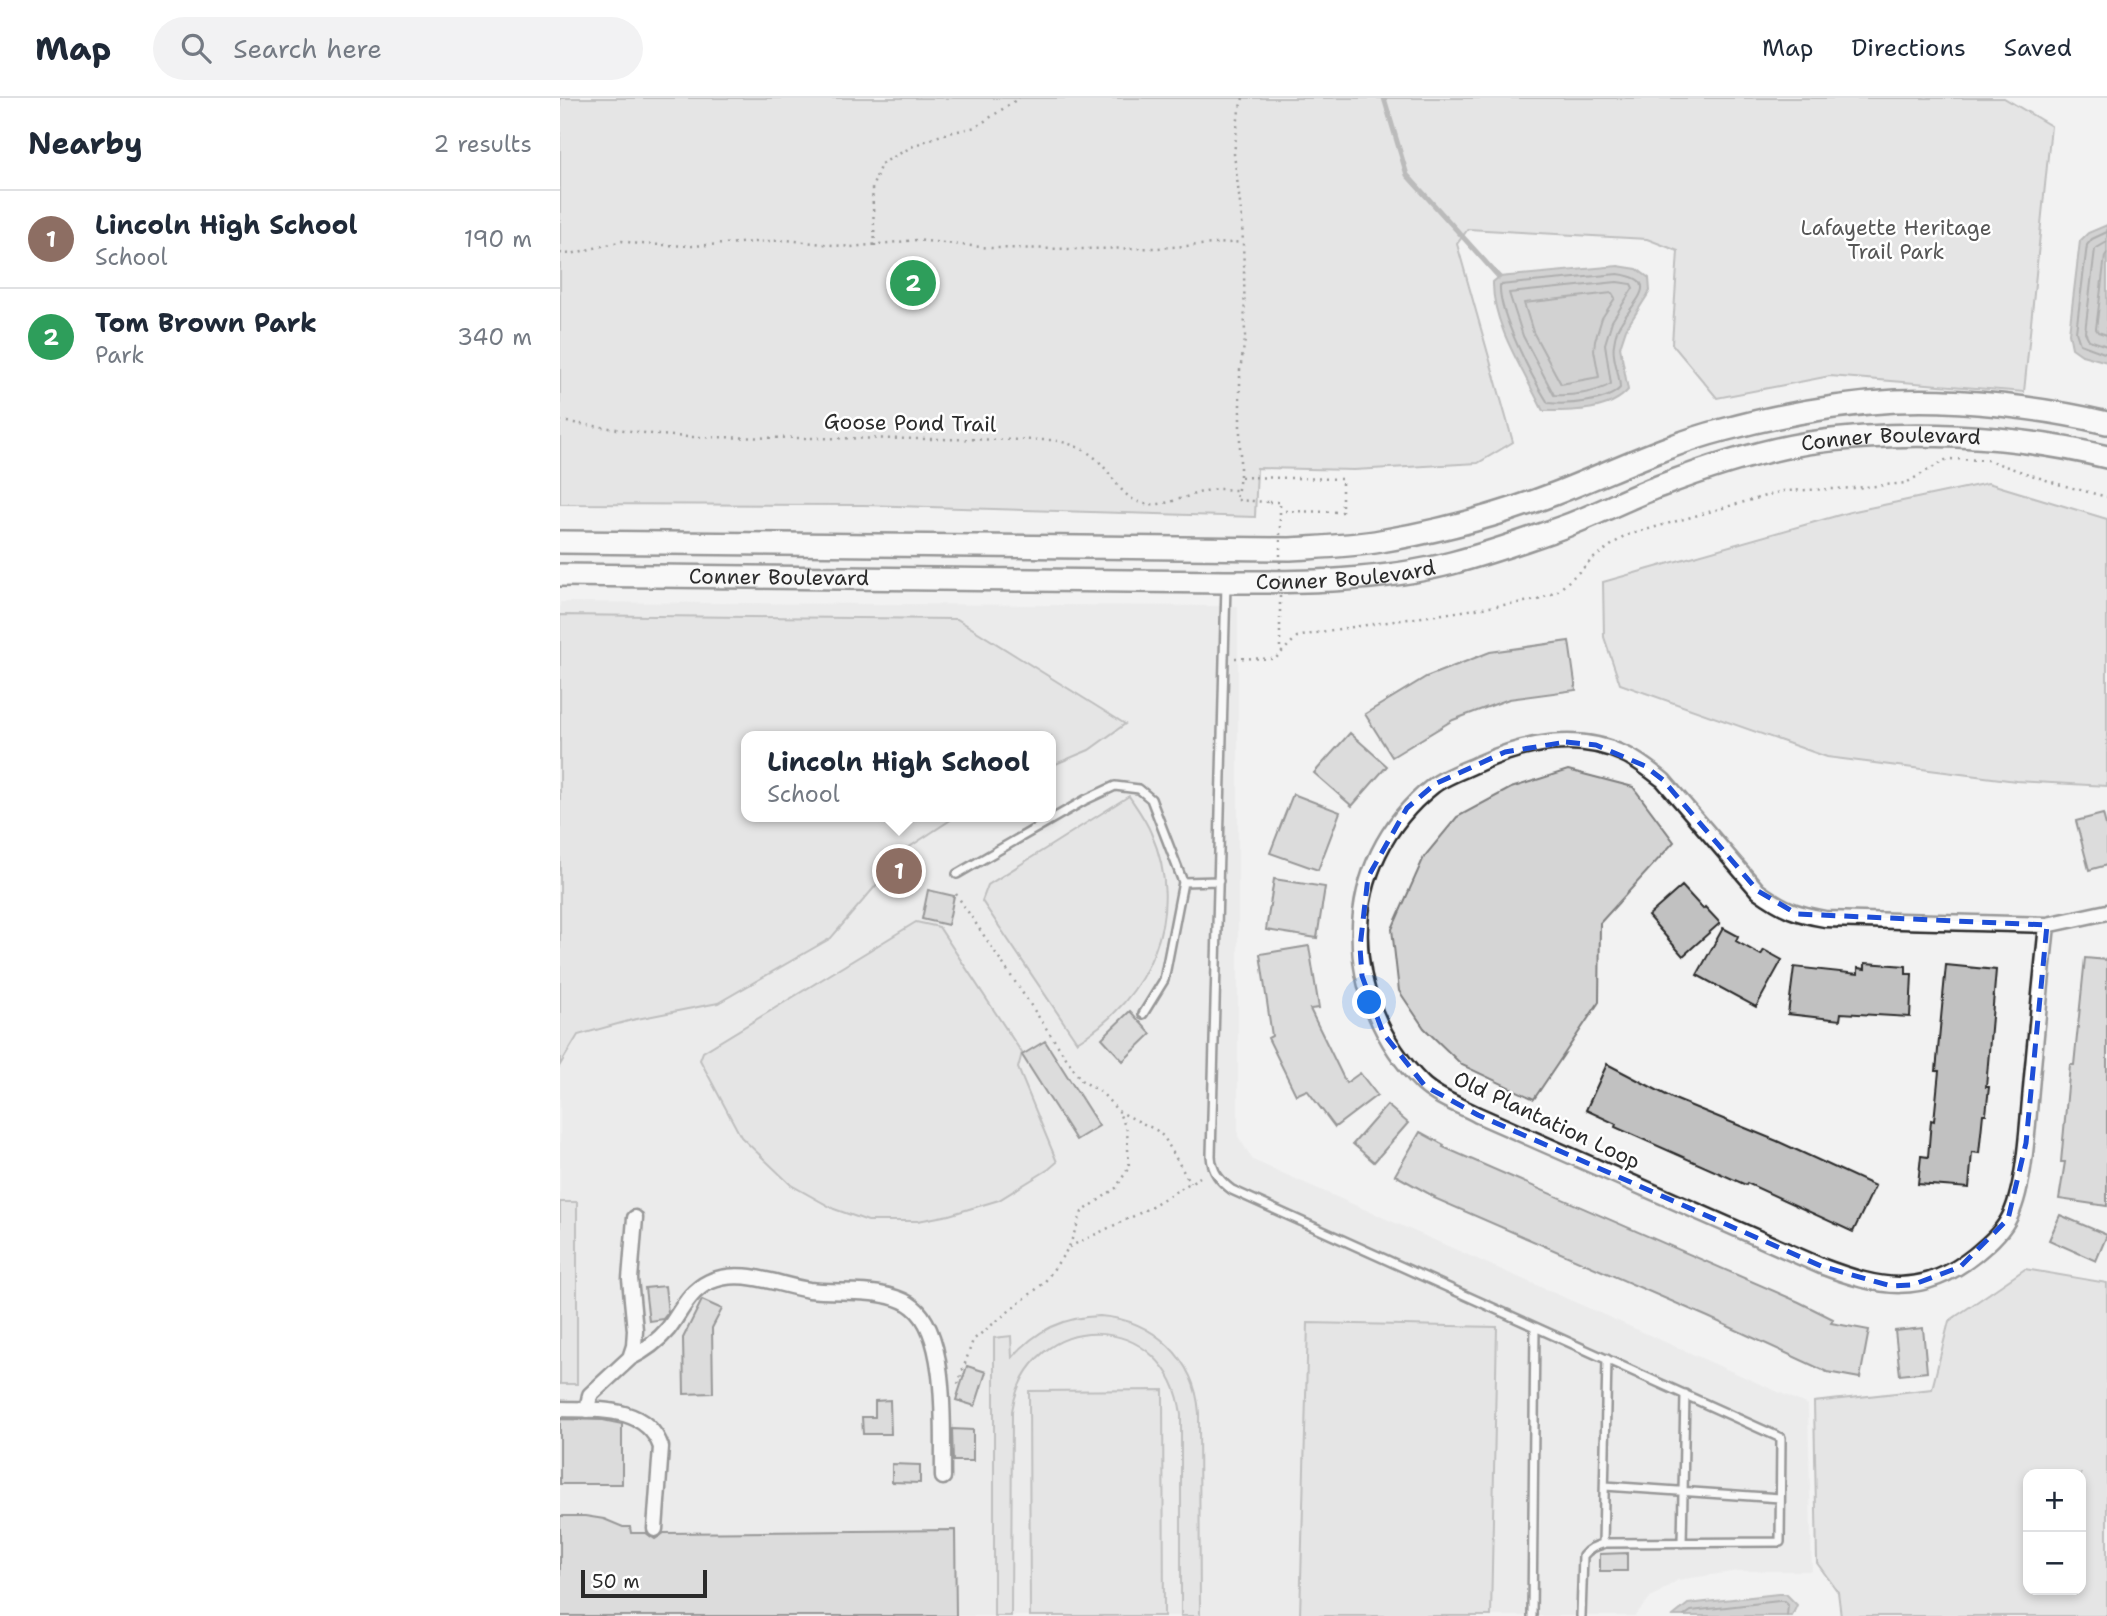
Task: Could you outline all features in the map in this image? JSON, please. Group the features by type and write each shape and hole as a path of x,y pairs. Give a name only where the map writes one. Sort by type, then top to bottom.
{"main road":[{"name":"Conner Boulevard","path":"560,542 1290,549 1359,543 1441,530 1553,494 1639,457 1722,430 1817,409 1897,401 1945,402 2032,409 2107,423"},
{"name":"Conner Boulevard","path":"560,575 1226,582 1339,579 1392,574 1451,563 1564,527 1659,486 1741,459 1808,443 1895,436 1961,436 2023,441 2107,457"},
{"path":"1226,549 1226,582"}],"street":[{"name":"Old Plantation Loop","path":"2047,925 2026,1143 2017,1191 2008,1219 1990,1242 1960,1267 1912,1285 1891,1286 1858,1280 1821,1266 1478,1115 1425,1086 1383,1033 1364,985 1360,947 1360,916 1368,877 1386,838 1408,808 1435,784 1505,752 1530,745 1566,742 1597,745 1623,754 1654,773 1672,790 1758,891 1777,905 1797,914 1825,919 2047,925 2107,912"},
{"path":"630,1358 635,1330 630,1279 635,1218"},
{"path":"587,1410 590,1395 630,1358 659,1339 684,1304 699,1288 711,1281 725,1277 775,1281 789,1287 885,1295 914,1307 936,1347 940,1371 943,1477"},
{"path":"560,1409 627,1413 656,1435 661,1447 655,1529"}],"lane":[{"path":"1226,582 1211,1156 1215,1173 1222,1183 1236,1192 1781,1437 1780,1542 1604,1544 1587,1550 1583,1556 1581,1616"},
{"path":"1056,817 1115,786 1139,789 1151,799 1183,882 1164,980 1143,1014"},
{"path":"957,874 1047,822"},
{"path":"1183,882 1219,881"},
{"path":"1532,1616 1535,1327"},
{"path":"1604,1544 1607,1359"},
{"path":"1682,1543 1685,1394"},
{"path":"1605,1486 1780,1499"}],"path":[{"path":"875,246 872,188 881,164 925,141 976,127 1019,98"},
{"path":"1243,98 1234,154 1242,242 1245,340 1240,370 1240,477 1236,500 1280,502 1280,652"},
{"path":"560,253 571,254 622,241 692,246 787,240 851,247 917,240 991,248 1128,248 1242,242"},
{"name":"Goose Pond Trail","path":"560,421 688,437 1052,440 1081,448 1103,465 1123,491 1138,502 1159,503 1219,488 1236,490"},
{"path":"1224,659 1275,659 1297,637 1538,600 1558,591 1594,558 1624,536 1783,491 1906,483 1947,458 1987,460 2107,497"},
{"path":"1240,477 1342,479 1342,512 1280,511"},
{"path":"956,894 1081,1080 1102,1093 1118,1111 1127,1130 1129,1167 1116,1188 1082,1212 1069,1247 1044,1283 973,1340 956,1388"},
{"path":"1118,1111 1156,1130 1164,1137 1190,1183"},
{"path":"1069,1247 1140,1213 1200,1177"}],"highlighted area":[{"path":"1566,742 1596,745 1645,766 1663,780 1758,891 1797,914 2047,925 2026,1143 2008,1219 1960,1267 1912,1285 1891,1286 1821,1266 1478,1115 1425,1086 1383,1033 1362,976 1360,947 1368,877 1407,808 1435,784 1505,752"}],"shaded area":[{"path":"560,602 1238,606 1238,1136 1253,1160 1808,1405 1812,1571 1739,1571 1678,1580 1649,1599 1635,1616 560,1616"}],"green space":[{"name":"Lafayette Heritage Trail Park","path":"560,98 2004,98 2051,126 2024,392 1830,376 1717,398 1672,344 1678,251 1647,239 1468,229 1457,244 1513,442 1478,463 1354,470 1257,468 1255,517 864,505 560,504"},
{"path":"1988,483 2107,519 2107,786 2016,781 1827,757 1620,684 1604,637 1603,582 1850,512"},
{"path":"560,615 957,619 1125,724 1089,750 1056,764 1056,731 741,731 741,822 947,822 908,848 831,938 718,1003 632,1020 578,1035 560,1065"},
{"path":"1568,770 1633,787 1674,842 1600,923 1599,1002 1534,1099 1462,1065 1424,1028 1399,991 1392,929 1424,857 1457,817 1511,788"},
{"path":"1129,796 1149,828 1161,863 1165,894 1162,923 1154,952 1142,978 1124,1003 1102,1024 1077,1042 982,901 988,885"},
{"path":"916,922 939,927 1022,1053 1018,1068 1057,1162 999,1200 918,1221 868,1221 834,1209 791,1185 741,1137 700,1060 703,1052"},
{"path":"560,1202 577,1202 577,1384 560,1384"},
{"path":"2025,1269 2107,1283 2107,1616 1841,1616 1838,1592 1817,1563 1814,1402 1932,1389 1949,1321"},
{"path":"1100,1316 1138,1325 1154,1334 1180,1360 1196,1393 1199,1413 1200,1616 1181,1616 1181,1415 1171,1380 1152,1355 1127,1340 1098,1334 1070,1338 1044,1352 1024,1376 1012,1411 1011,1616 994,1616 994,1338 1011,1336 1012,1358 1031,1340 1051,1327 1074,1319"},
{"path":"1308,1323 1497,1327 1491,1616 1300,1616"},
{"path":"1163,1390 1164,1616 1030,1616 1029,1391"}],"water":[{"path":"2107,225 2107,362 2082,355 2072,348 2069,333 2080,241 2088,233"},
{"path":"1618,266 1637,269 1649,278 1650,291 1626,329 1620,347 1628,390 1611,403 1589,409 1543,411 1504,332 1494,298 1493,282 1499,277"},
{"path":"1786,1594 1797,1605 1792,1616 1673,1616 1688,1604"}],"building":[{"path":"1569,641 1576,690 1509,699 1453,720 1392,757 1365,714 1426,677 1490,652"},
{"path":"1350,733 1387,766 1352,806 1314,773"},
{"path":"1293,794 1340,812 1318,870 1270,853"},
{"path":"2103,814 2107,829 2107,865 2089,870 2076,821"},
{"path":"1274,879 1325,887 1317,938 1266,930"},
{"path":"1682,886 1720,923 1683,956 1648,916"},
{"path":"928,890 954,896 948,925 922,919"},
{"path":"1723,928 1738,936 1736,941 1761,955 1764,950 1782,960 1756,1007 1697,975"},
{"path":"1309,946 1319,1008 1310,1009 1346,1083 1360,1073 1377,1095 1335,1127 1307,1090 1296,1095 1268,1038 1272,1036 1260,954"},
{"path":"2085,958 2107,960 2107,1206 2059,1199 2065,1162 2061,1162 2070,1065 2074,1065"},
{"path":"1865,963 1906,966 1906,974 1912,974 1910,1017 1841,1013 1840,1020 1788,1014 1794,967 1858,974 1858,968 1865,969"},
{"path":"1946,965 1996,970 1986,1114 1983,1114 1979,1153 1972,1152 1969,1188 1918,1184 1921,1156 1928,1157 1931,1120 1934,1121"},
{"path":"1130,1011 1151,1034 1123,1061 1102,1038"},
{"path":"1045,1041 1099,1126 1076,1140 1022,1055"},
{"path":"1607,1064 1672,1098 1777,1141 1875,1186 1853,1232 1615,1127 1616,1124 1586,1110"},
{"path":"1387,1105 1408,1123 1374,1162 1353,1144"},
{"path":"1420,1132 1444,1145 1443,1147 1799,1302 1833,1319 1831,1323 1869,1330 1860,1378 1827,1372 1708,1317 1434,1198 1395,1175"},
{"path":"2060,1215 2107,1235 2096,1261 2049,1240"},
{"path":"665,1286 668,1313 663,1319 649,1321 645,1288"},
{"path":"702,1300 722,1309 712,1328 713,1393 684,1394 683,1338"},
{"path":"1923,1328 1927,1372 1900,1375 1895,1331"},
{"path":"967,1366 986,1372 975,1406 956,1400"},
{"path":"890,1400 891,1434 863,1434 862,1417 875,1417 875,1401"},
{"path":"560,1419 603,1420 622,1424 622,1484 560,1484"},
{"path":"952,1429 973,1430 973,1461 953,1461"},
{"path":"892,1464 920,1465 920,1483 892,1482"},
{"path":"560,1516 604,1519 630,1527 631,1533 646,1533 655,1539 664,1533 955,1530 956,1616 560,1616"},
{"path":"1627,1553 1627,1571 1600,1571 1600,1554"}],"waterway":[{"path":"1384,98 1407,175 1499,277"}],"place":[{"name":"Tom Brown Park","path":"913,283"},
{"name":"Lincoln High School","path":"899,871"}]}
